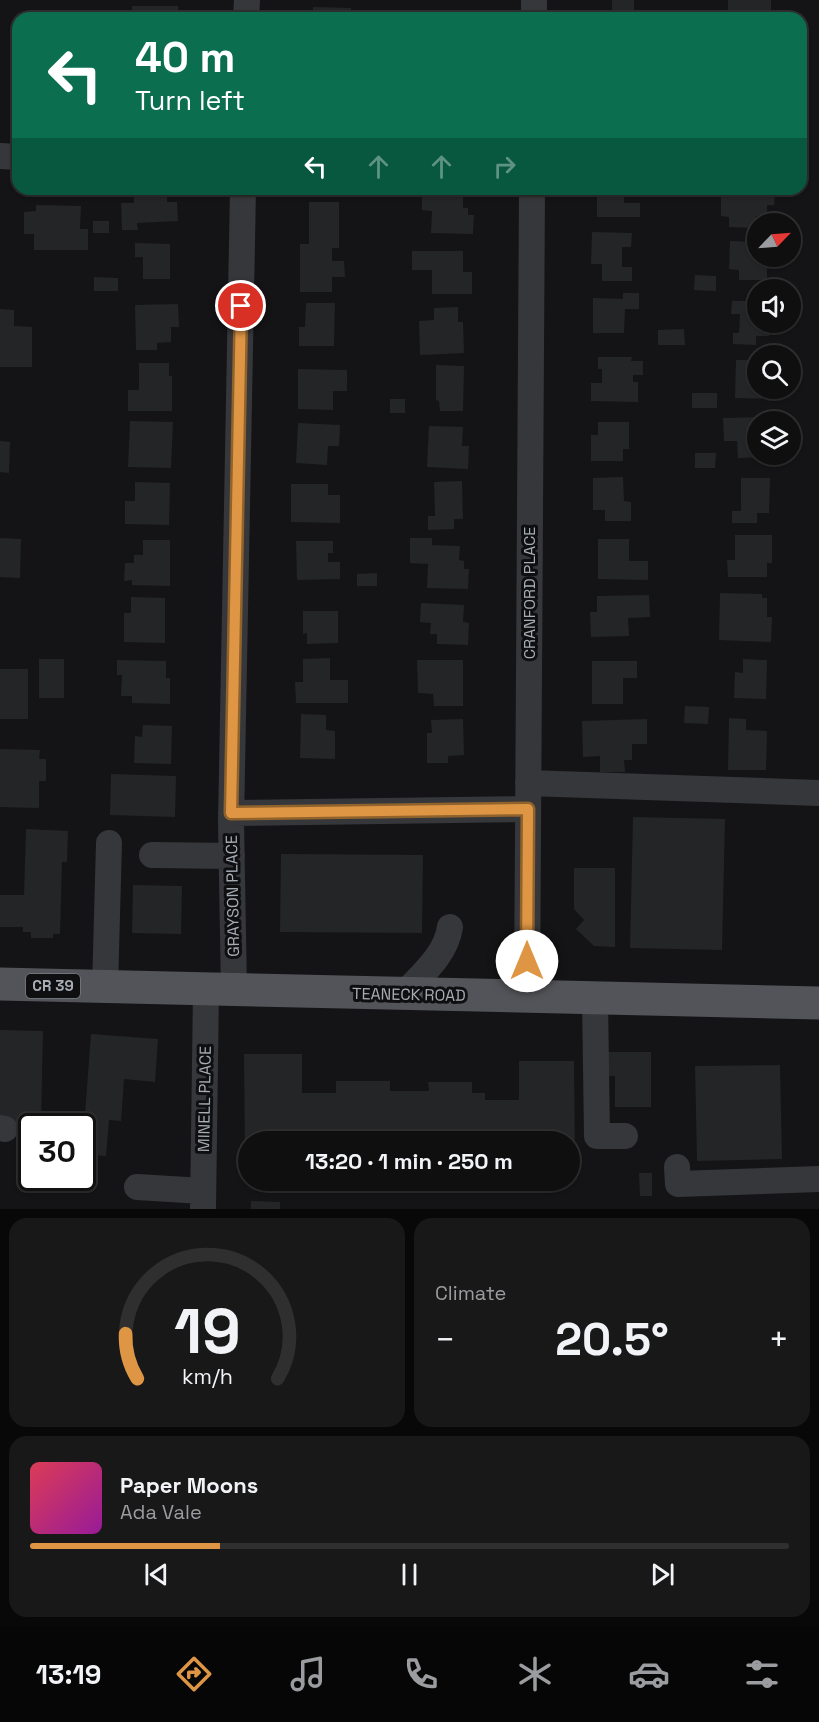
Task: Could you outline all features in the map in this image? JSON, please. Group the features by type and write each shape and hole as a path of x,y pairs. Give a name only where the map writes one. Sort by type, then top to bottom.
{"main road":[{"name":"TEANECK ROAD","path":"0,984 819,1003"}],"street":[{"name":"GRAYSON PLACE","path":"220,990 232,856 243,195"},
{"name":"CRANFORD PLACE","path":"526,996 532,195"},
{"path":"528,783 819,793"},
{"path":"231,813 528,809"},
{"path":"105,988 109,843"},
{"path":"152,855 232,856"},
{"path":"404,994 440,954 448,939 450,927"},
{"name":"MINELL PLACE","path":"203,1200 220,990"},
{"path":"595,998 597,1136 625,1136"},
{"path":"677,1167 678,1184 819,1179"},
{"path":"137,1187 203,1200"}],"building":[{"path":"612,0 634,0 634,11 612,10"},
{"path":"728,0 771,0 771,12 728,12"},
{"path":"132,6 178,6 178,12 132,12"},
{"path":"313,7 351,8 351,12 313,12"},
{"path":"134,195 167,196 167,202 177,202 178,221 137,223 138,230 122,230 121,203 134,203"},
{"path":"422,195 463,195 463,208 468,208 468,215 474,215 473,234 431,233 432,211 422,210"},
{"path":"597,195 624,195 624,203 640,203 640,217 597,217"},
{"path":"721,195 775,195 774,205 767,205 767,213 747,213 747,228 729,227 729,217 721,216"},
{"path":"309,202 339,202 339,248 332,248 332,261 344,261 345,277 332,277 332,292 300,292 300,244 309,244"},
{"path":"36,205 81,206 80,229 88,229 88,250 34,250 34,234 24,234 24,212 36,211"},
{"path":"93,221 109,221 109,233 93,233"},
{"path":"592,232 632,233 631,247 622,247 622,267 632,267 632,281 602,281 602,264 591,264"},
{"path":"730,241 747,242 747,267 767,267 767,279 739,280 739,270 729,269"},
{"path":"135,243 170,244 170,279 143,279 143,257 135,257"},
{"path":"412,251 463,251 463,272 472,272 472,294 432,294 432,270 412,270"},
{"path":"695,275 716,276 716,291 694,290"},
{"path":"94,277 118,278 118,291 94,291"},
{"path":"623,293 639,293 639,309 625,309 624,333 593,333 593,298 623,299"},
{"path":"732,301 747,301 747,333 769,333 769,336 756,336 756,345 733,344 733,333 739,333 740,314 731,314"},
{"path":"306,303 335,303 334,346 299,346 299,327 305,327"},
{"path":"178,304 179,327 171,327 171,342 157,343 157,350 136,350 135,305"},
{"path":"458,307 458,322 463,322 464,353 420,355 419,321 434,320 434,308"},
{"path":"0,309 14,310 14,326 32,327 32,367 0,367"},
{"path":"684,329 685,345 658,345 658,330"},
{"path":"598,357 632,357 631,361 643,361 643,375 633,375 633,382 638,382 638,402 591,401 591,383 602,383 602,369 598,369"},
{"path":"736,360 747,360 747,398 735,398"},
{"path":"139,363 169,363 169,376 172,376 172,411 128,411 128,390 139,390"},
{"path":"436,365 464,366 463,411 440,411 439,401 436,400"},
{"path":"298,369 347,370 347,391 333,391 333,410 298,409"},
{"path":"692,393 717,393 717,408 692,408"},
{"path":"390,399 405,399 405,413 390,413"},
{"path":"747,417 747,458 738,458 737,441 724,441 723,418"},
{"path":"130,421 173,422 171,468 128,467"},
{"path":"598,422 629,422 629,449 623,449 623,461 591,461 591,435 598,435"},
{"path":"298,423 340,425 339,446 328,446 327,465 296,463"},
{"path":"429,426 463,427 462,446 469,446 468,469 427,467"},
{"path":"0,441 10,442 9,473 0,472"},
{"path":"695,453 716,453 715,468 695,468"},
{"path":"623,477 624,501 631,502 631,521 605,521 605,510 593,510 593,478"},
{"path":"741,478 770,478 769,513 757,513 757,523 732,523 732,511 741,511"},
{"path":"462,481 463,519 454,519 454,529 428,530 428,516 435,516 434,482"},
{"path":"135,482 170,483 169,525 125,524 125,501 135,501"},
{"path":"291,484 328,484 328,495 340,495 340,523 291,522"},
{"path":"735,535 772,535 772,563 767,563 767,577 728,577 727,560 735,560"},
{"path":"0,538 21,539 20,578 0,577"},
{"path":"410,538 432,538 432,545 460,546 459,560 464,561 464,569 469,569 468,589 427,588 428,564 410,563"},
{"path":"598,539 629,539 629,561 648,561 648,580 598,579"},
{"path":"143,540 170,540 170,586 132,585 132,580 124,581 125,563 134,563 134,555 143,555"},
{"path":"296,541 333,541 333,553 328,553 328,562 340,562 340,579 297,580"},
{"path":"377,573 377,586 357,586 357,574"},
{"path":"720,593 762,594 762,598 767,598 767,617 772,617 771,642 719,640"},
{"path":"649,595 650,617 628,618 629,636 591,637 590,612 597,612 597,596"},
{"path":"131,597 165,598 165,643 124,642 124,613 131,613"},
{"path":"421,603 464,605 463,622 469,623 468,645 437,644 437,634 430,634 431,623 420,622"},
{"path":"303,611 338,611 338,643 307,644 307,633 303,634"},
{"path":"330,658 330,680 348,680 348,703 296,703 295,682 303,682 303,659"},
{"path":"39,659 64,659 64,698 39,698"},
{"path":"743,659 767,660 766,699 734,698 735,672 743,673"},
{"path":"117,660 166,661 166,678 170,678 170,704 132,703 132,696 121,696 122,675 117,675"},
{"path":"417,660 463,660 463,706 434,706 433,694 418,693"},
{"path":"592,661 637,661 637,678 623,678 623,704 592,704"},
{"path":"0,669 28,669 28,719 0,719"},
{"path":"685,706 709,707 708,724 684,723"},
{"path":"301,714 326,715 326,730 335,731 335,759 300,758"},
{"path":"729,718 746,719 746,730 767,731 766,770 728,770"},
{"path":"463,719 464,755 448,756 448,763 427,763 427,733 432,733 431,720"},
{"path":"647,719 647,744 632,744 632,760 624,760 625,772 600,772 600,756 583,757 582,721"},
{"path":"143,725 172,726 171,764 134,763 135,736 142,737"},
{"path":"0,749 40,750 39,759 46,759 46,781 39,781 39,808 0,807"},
{"path":"111,774 176,776 175,817 110,815"},
{"path":"633,817 725,819 722,950 630,948"},
{"path":"26,829 68,831 67,862 62,862 60,934 53,934 53,938 31,938 31,932 23,932 23,927 0,927 0,895 24,895"},
{"path":"281,854 423,855 422,933 280,932"},
{"path":"574,868 615,868 615,947 594,946 576,929 584,920 574,909"},
{"path":"133,885 182,886 181,934 132,933"},
{"path":"0,1030 43,1031 41,1113 18,1113 18,1121 0,1121"},
{"path":"91,1034 158,1039 155,1082 124,1079 121,1121 109,1120 106,1156 96,1155 96,1113 85,1113"},
{"path":"605,1052 651,1052 651,1107 615,1107 615,1076 605,1076"},
{"path":"244,1054 302,1054 302,1093 336,1093 336,1081 390,1081 390,1091 429,1091 428,1082 472,1082 472,1093 485,1093 485,1100 519,1100 519,1061 574,1061 575,1131 245,1131"},
{"path":"780,1065 782,1159 697,1161 695,1066"},
{"path":"639,1173 652,1173 652,1196 640,1196"},
{"path":"251,1201 280,1202 280,1209 251,1209"}],"route":[{"path":"241,306 231,813 528,809 527,961"}]}
